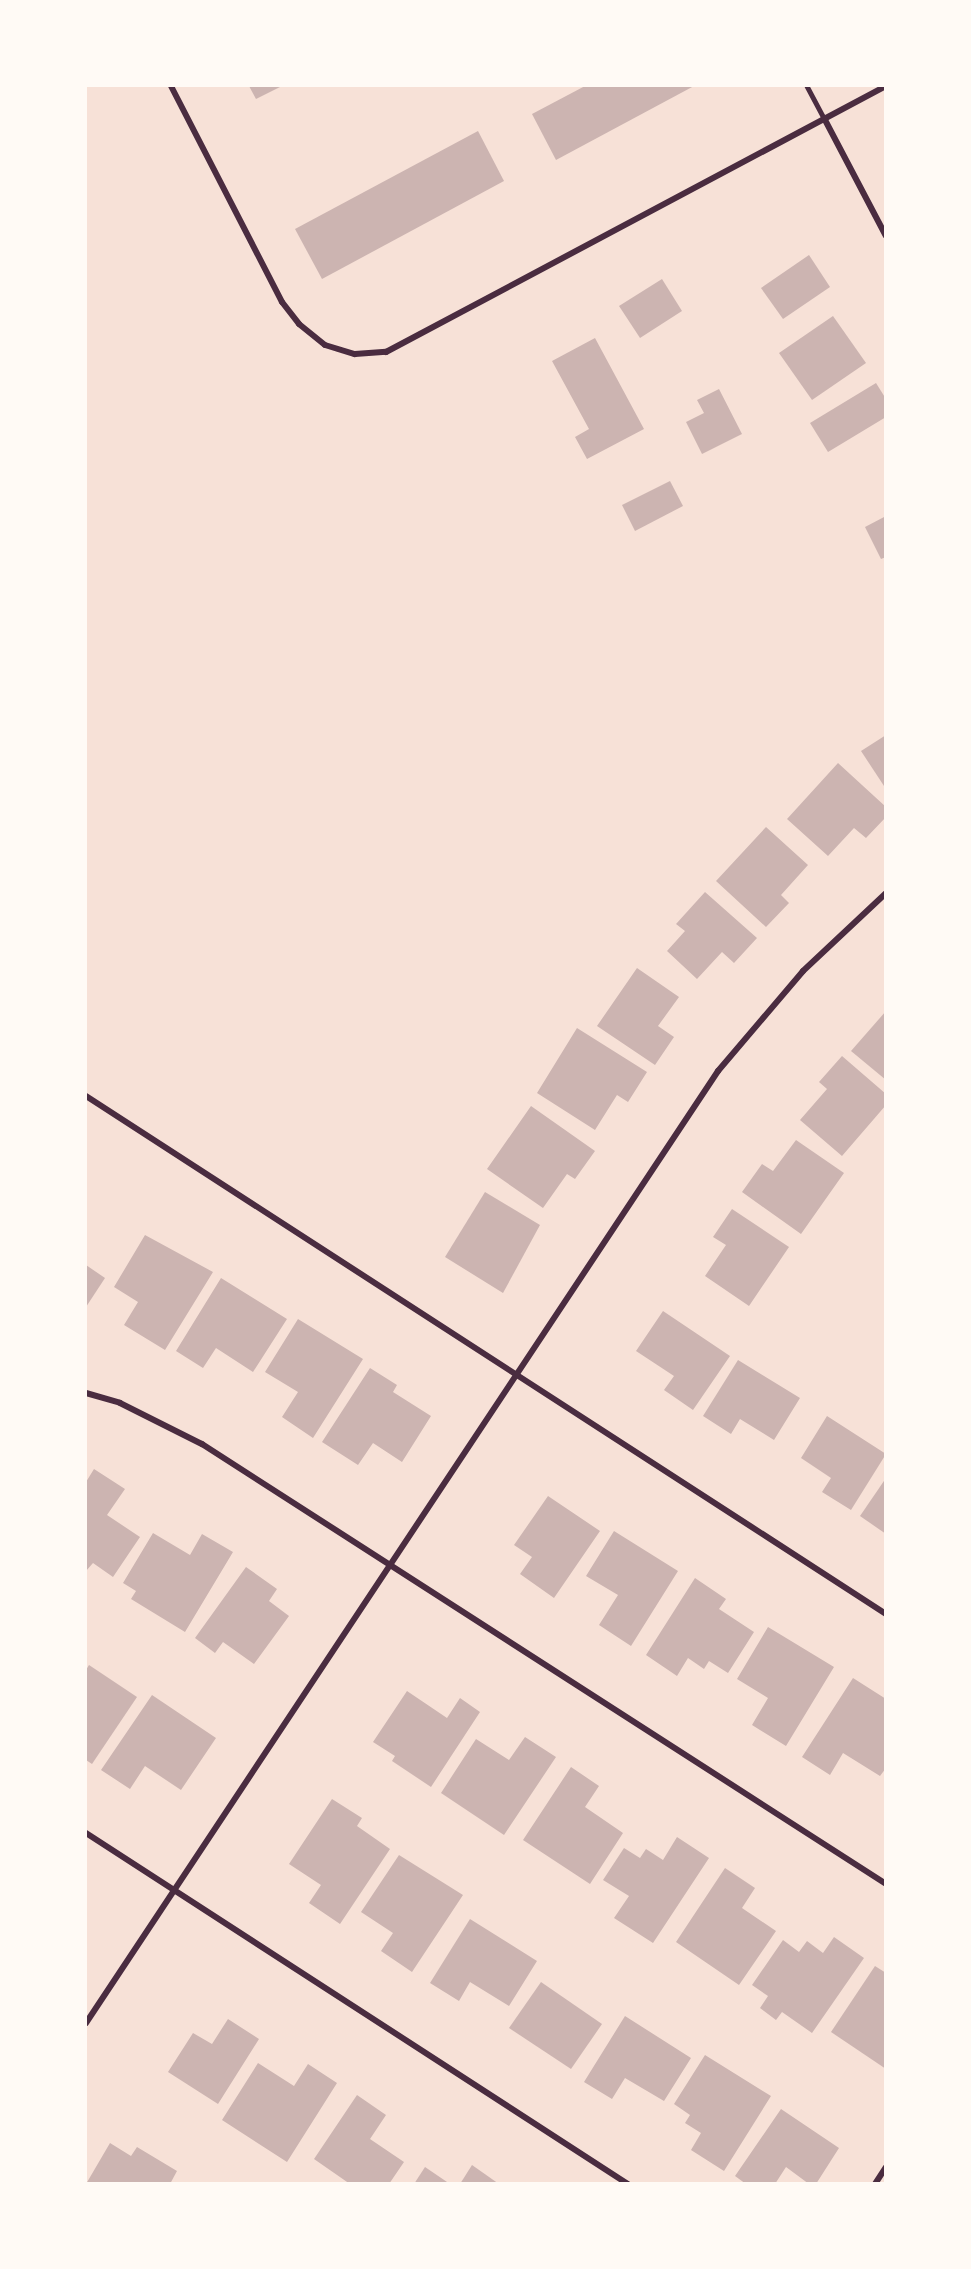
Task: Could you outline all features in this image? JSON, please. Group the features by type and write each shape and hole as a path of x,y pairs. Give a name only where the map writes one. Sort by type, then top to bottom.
{"street":[{"path":"171,86 282,302 299,324 325,345 355,354 386,352 885,86"},
{"path":"824,118 885,236"},
{"path":"86,2023 718,1071 803,971 885,893"},
{"path":"86,1096 885,1614"},
{"path":"86,1393 120,1403 202,1444 392,1564 885,1884"},
{"path":"86,1833 628,2184"},
{"path":"875,2184 885,2167"}],"lane":[{"path":"807,86 824,118"}],"building":[{"path":"249,86 282,86 256,99"},
{"path":"585,86 694,86 556,160 532,114"},
{"path":"478,131 504,181 322,279 295,229"},
{"path":"809,255 830,287 783,319 761,288"},
{"path":"662,279 682,311 640,338 619,306"},
{"path":"833,316 866,363 812,400 779,353"},
{"path":"595,338 644,429 587,459 575,437 589,429 552,361"},
{"path":"876,383 886,399 886,417 828,452 810,423"},
{"path":"719,389 742,434 702,454 686,422 704,413 697,400"},
{"path":"670,481 683,506 635,531 622,505"},
{"path":"886,516 886,557 881,559 865,527"},
{"path":"886,735 886,789 861,751"},
{"path":"838,763 886,807 886,817 866,838 854,828 828,856 787,819"},
{"path":"766,827 808,865 781,895 789,903 766,927 716,881"},
{"path":"705,892 757,938 734,963 722,952 697,979 667,951 685,931 676,924"},
{"path":"637,968 679,997 658,1026 674,1037 655,1065 597,1026"},
{"path":"886,1011 886,1080 851,1051"},
{"path":"577,1028 647,1072 628,1102 617,1095 595,1130 537,1093"},
{"path":"842,1056 886,1094 886,1105 842,1156 800,1120 827,1089 819,1082"},
{"path":"531,1106 595,1151 575,1179 567,1174 543,1208 487,1169"},
{"path":"796,1140 844,1173 801,1234 742,1192 762,1164 773,1171"},
{"path":"485,1192 540,1225 503,1293 445,1257"},
{"path":"732,1209 789,1247 749,1306 705,1276 726,1245 713,1237"},
{"path":"145,1235 213,1272 165,1350 124,1325 138,1302 114,1287"},
{"path":"86,1265 105,1278 86,1307"},
{"path":"221,1278 287,1319 253,1372 216,1348 203,1368 176,1351"},
{"path":"663,1311 730,1356 693,1410 664,1390 674,1376 636,1351"},
{"path":"298,1319 363,1359 313,1438 282,1417 298,1392 265,1372"},
{"path":"738,1360 800,1398 774,1440 740,1419 731,1434 703,1416"},
{"path":"370,1368 397,1385 393,1392 431,1416 402,1462 373,1443 358,1465 322,1442"},
{"path":"827,1416 886,1454 851,1510 822,1492 831,1478 801,1458"},
{"path":"94,1469 125,1489 107,1515 140,1537 113,1577 93,1563 86,1571 86,1482"},
{"path":"886,1478 886,1534 860,1516"},
{"path":"548,1496 600,1531 554,1598 520,1574 532,1557 514,1545"},
{"path":"614,1531 678,1571 631,1646 599,1625 618,1595 586,1576"},
{"path":"153,1533 190,1555 202,1534 233,1552 185,1632 131,1599 136,1591 123,1583"},
{"path":"246,1567 277,1589 269,1601 289,1616 254,1664 223,1642 215,1653 195,1638"},
{"path":"695,1578 726,1599 719,1609 754,1632 728,1673 709,1661 704,1669 688,1658 677,1676 646,1655"},
{"path":"768,1627 834,1667 786,1746 752,1725 768,1698 737,1679"},
{"path":"89,1665 137,1697 92,1764 86,1760 86,1670"},
{"path":"853,1678 886,1699 886,1768 880,1776 843,1753 830,1775 802,1757"},
{"path":"407,1691 447,1718 460,1698 480,1712 431,1787 392,1761 395,1756 373,1742"},
{"path":"152,1695 216,1738 181,1790 145,1766 130,1789 101,1770"},
{"path":"525,1737 556,1757 504,1835 441,1793 476,1739 509,1760"},
{"path":"571,1767 599,1786 585,1807 623,1833 590,1884 523,1840"},
{"path":"332,1799 362,1818 357,1826 390,1849 340,1924 309,1903 321,1885 289,1864"},
{"path":"677,1837 709,1858 653,1943 614,1918 629,1896 603,1880 624,1848 640,1858 646,1849 663,1860"},
{"path":"399,1855 463,1895 412,1972 381,1951 393,1933 361,1912"},
{"path":"725,1868 755,1888 742,1908 776,1931 739,1985 676,1942"},
{"path":"470,1919 537,1961 509,2006 470,1982 459,2001 430,1983"},
{"path":"834,1937 864,1958 812,2033 782,2012 776,2020 760,2008 768,1996 752,1985 783,1940 799,1952 807,1941 823,1953"},
{"path":"875,1966 886,1973 886,2069 831,2032"},
{"path":"541,1982 602,2024 571,2069 509,2028"},
{"path":"625,2016 691,2058 664,2101 625,2078 612,2099 584,2082"},
{"path":"228,2019 259,2039 218,2104 168,2072 193,2033 212,2044"},
{"path":"705,2055 771,2096 724,2171 691,2150 701,2133 685,2123 690,2115 674,2104"},
{"path":"258,2063 294,2086 308,2064 337,2083 287,2162 222,2120"},
{"path":"357,2095 386,2115 370,2139 404,2162 389,2184 350,2184 314,2159"},
{"path":"781,2109 839,2148 816,2184 809,2184 786,2167 775,2184 746,2184 735,2176"},
{"path":"110,2143 131,2156 137,2147 177,2171 170,2184 86,2184"},
{"path":"472,2165 499,2184 460,2184"},
{"path":"425,2167 450,2184 414,2184"}]}
